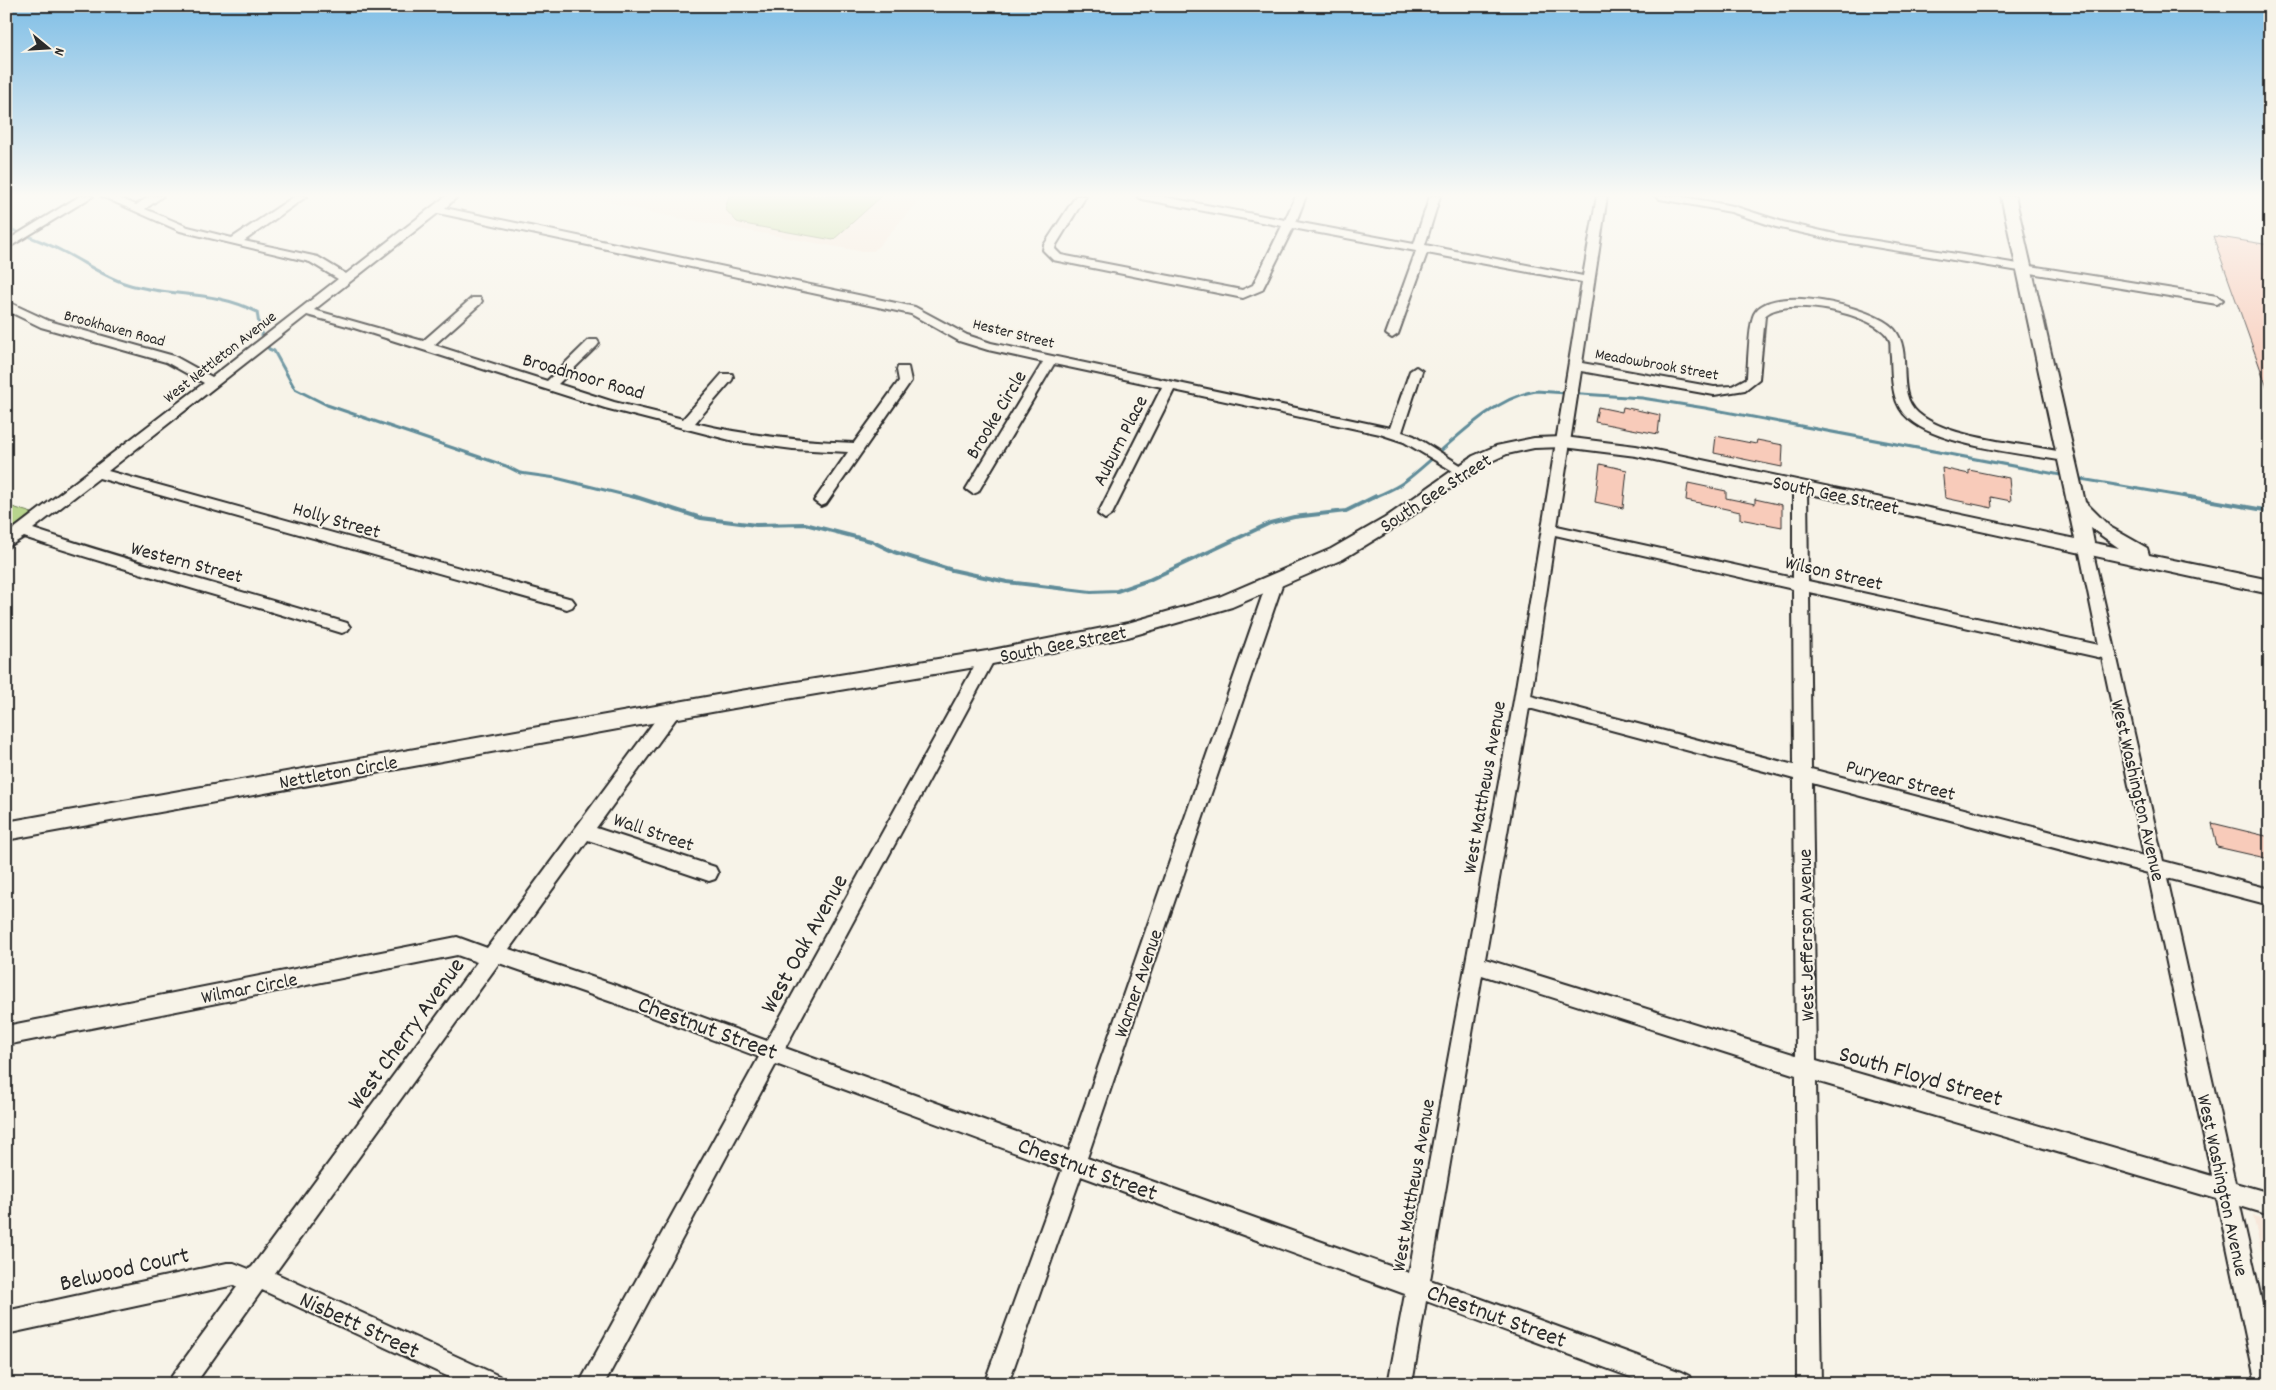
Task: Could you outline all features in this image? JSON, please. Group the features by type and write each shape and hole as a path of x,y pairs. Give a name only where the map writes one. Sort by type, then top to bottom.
{"main road":[{"name":"West Washington Avenue","path":"2022,261 2086,548"},
{"name":"South Gee Street","path":"671,712 987,658 1128,630 1225,602 1337,554 1390,522 1456,467 1502,450 1534,443 1564,442 1636,451 2270,587"},
{"path":"2076,498 2104,531 2128,547 2161,564"},
{"name":"Nettleton Circle","path":"6,831 671,712"}],"street":[{"path":"317,261 346,279"},
{"name":"West Nettleton Avenue","path":"6,543 369,261"},
{"name":"Hester Street","path":"679,261 915,311 963,338 1051,359 1395,433 1420,445 1456,467"},
{"path":"1071,261 1236,294 1249,293 1258,287 1271,261"},
{"path":"1392,334 1417,261"},
{"path":"1488,261 1588,280"},
{"name":"West Matthews Avenue","path":"1400,1384 1522,700 1571,400 1591,261"},
{"path":"1984,261 2217,300"},
{"path":"425,346 476,301"},
{"name":"Meadowbrook Street","path":"1575,372 1714,391 1732,390 1748,385 1753,378 1759,315 1765,307 1773,304 1796,302 1852,312 1873,319 1892,334 1896,341 1903,404 1910,414 1922,423 1954,435 2066,459"},
{"name":"Brookhaven Road","path":"6,305 44,324 170,359 213,383"},
{"name":"Broadmoor Road","path":"305,311 355,324 549,386 686,424 752,440 858,448"},
{"path":"549,386 593,343"},
{"name":"Brooke Circle","path":"973,489 1051,359"},
{"path":"821,501 905,381 903,370"},
{"path":"1395,433 1416,371"},
{"path":"686,424 727,378"},
{"name":"Auburn Place","path":"1104,514 1170,385"},
{"name":"Holly Street","path":"97,473 567,603"},
{"name":"West Jefferson Avenue","path":"1800,487 1808,1069 1809,1384"},
{"name":"Wilson Street","path":"1550,529 2108,653"},
{"name":"Western Street","path":"22,531 120,564 231,593 342,627"},
{"name":"West Washington Avenue","path":"2086,548 2268,1384"},
{"name":"Warner Avenue","path":"996,1384 1075,1163 1275,582"},
{"name":"West Oak Avenue","path":"591,1384 987,658"},
{"name":"Puryear Street","path":"1522,700 2270,897"},
{"name":"West Cherry Avenue","path":"180,1384 671,712"},
{"name":"Wall Street","path":"584,831 709,873"},
{"name":"Wilmar Circle","path":"6,1036 456,946 493,956"},
{"name":"Chestnut Street","path":"493,956 589,983 956,1122 1417,1285 1681,1384"},
{"name":"South Floyd Street","path":"1474,964 1808,1069 2270,1204"},
{"name":"Belwood Court","path":"6,1323 227,1274 255,1279"},
{"name":"Nisbett Street","path":"255,1279 491,1384"}],"shaded area":[{"path":"2253,1216 2270,1220 2270,1288"}],"green space":[{"path":"6,505 32,513 6,533"}],"building":[{"path":"2222,261 2270,261 2270,390 2268,390"},
{"path":"1598,407 1622,412 1623,407 1660,415 1658,434 1595,422"},
{"path":"1716,436 1756,444 1757,440 1783,445 1782,467 1714,453"},
{"path":"1600,464 1627,470 1623,508 1595,502"},
{"path":"1942,468 1969,474 1969,470 2009,478 2011,501 1991,497 1992,508 1945,498"},
{"path":"1688,483 1726,491 1726,498 1755,504 1755,499 1782,505 1782,527 1740,519 1740,512 1686,500"},
{"path":"2212,823 2270,837 2270,859 2217,847"}],"waterway":[{"path":"80,261 127,284 160,291 224,300 257,312 260,331 269,349 274,351 295,389 327,405 506,466 520,473 556,478 637,498"},
{"path":"1373,498 1404,482 1483,415 1500,404 1536,391 1642,398 1705,408 2066,476"},
{"path":"2075,478 2192,498"},
{"path":"633,496 701,518 756,525 805,524 871,541 894,552 952,570 1007,582 1091,592 1117,591 1149,580 1270,523 1294,517 1346,511 1376,496"},
{"path":"2184,496 2270,511"}]}
